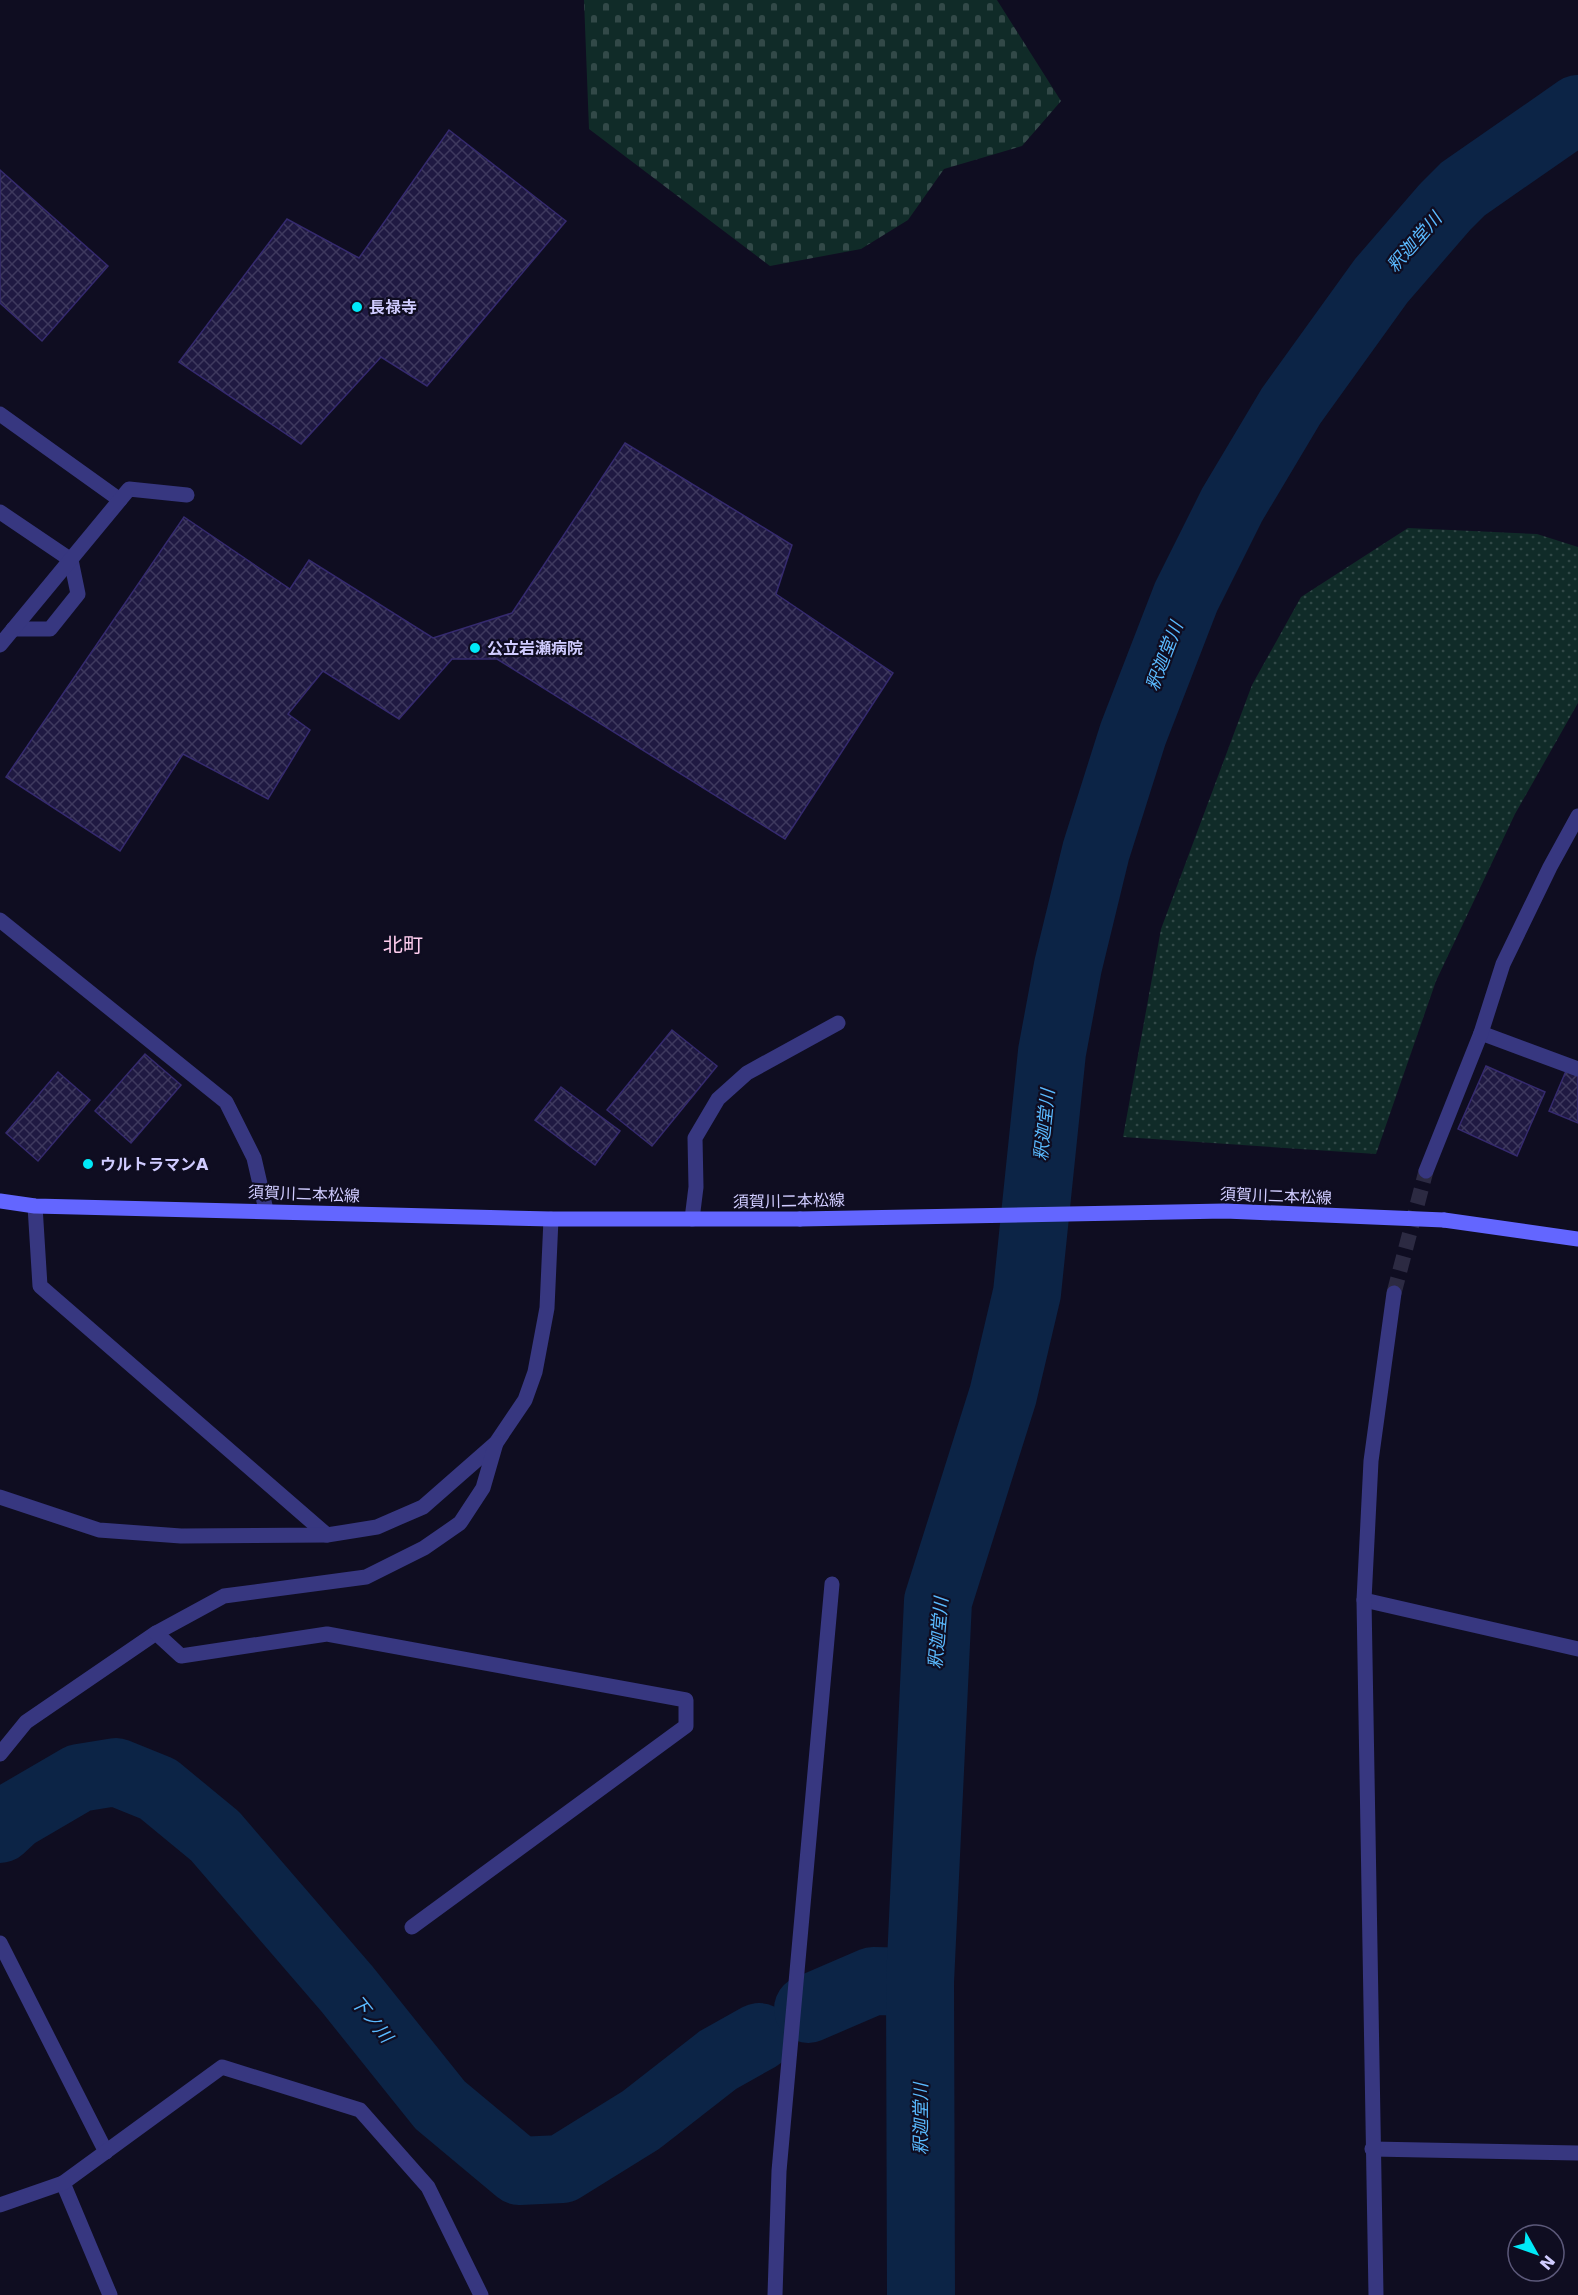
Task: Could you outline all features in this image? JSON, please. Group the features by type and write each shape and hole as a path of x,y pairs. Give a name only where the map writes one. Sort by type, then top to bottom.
{"main road":[{"name":"須賀川二本松線","path":"0,1201 35,1206 266,1210 551,1219 800,1219 1225,1211 1444,1220 1578,1239"}],"street":[{"path":"0,414 120,500"},
{"path":"0,645 129,489 187,495"},
{"path":"0,512 71,560 78,594 50,629 13,629"},
{"path":"1426,1171 1481,1033 1503,964 1550,867 1578,816"},
{"path":"0,920 226,1102 254,1158 266,1210"},
{"path":"692,1219 696,1187 695,1138 718,1099 747,1072 838,1023"},
{"path":"1481,1033 1578,1069"},
{"path":"35,1206 40,1286 327,1535"},
{"path":"0,1497 99,1530 180,1536 327,1535 377,1527 423,1507 496,1443 525,1400 535,1372 548,1308 551,1219"},
{"path":"1376,2295 1364,1600 1371,1461 1394,1293"},
{"path":"0,1754 26,1722 156,1633 224,1596 366,1577 424,1548 460,1523 483,1488 496,1443"},
{"path":"775,2295 779,2171 832,1584"},
{"path":"1364,1600 1578,1649"},
{"path":"156,1633 181,1656 327,1634 686,1700 686,1726 412,1927"},
{"path":"0,1943 106,2152"},
{"path":"0,2205 63,2183 222,2067 360,2110 429,2187 481,2295"},
{"path":"1372,2149 1578,2153"},
{"path":"63,2183 110,2295"}],"green space":[{"path":"584,0 997,0 1061,101 1022,146 944,169 908,220 861,249 770,266 589,129"},
{"path":"1408,528 1537,534 1578,547 1578,703 1515,814 1436,981 1376,1154 1123,1137 1161,929 1252,685 1301,597"}],"building":[{"name":"長禄寺","path":"449,130 566,221 427,386 381,357 301,444 179,362 287,219 359,258"},
{"path":"0,170 108,266 42,341 0,303"},
{"name":"公立岩瀬病院","path":"625,443 792,545 776,594 893,673 785,839 497,659 452,659 399,719 323,671 288,714 310,730 268,799 183,754 120,851 6,777 184,517 290,589 309,560 433,638 512,613"},
{"path":"672,1030 717,1066 652,1146 607,1110"},
{"path":"145,1054 181,1085 131,1143 95,1111"},
{"path":"1486,1066 1545,1092 1517,1156 1458,1129"},
{"path":"1566,1071 1578,1076 1578,1123 1549,1111"},
{"path":"58,1072 90,1100 38,1161 6,1133"},
{"path":"561,1087 620,1131 595,1165 535,1120"}],"waterway":[{"name":"釈迦堂川","path":"921,2295 920,1982 938,1601 1003,1395 1027,1293 1052,1052 1068,966 1096,851 1133,734 1186,597 1232,505 1291,406 1381,281 1445,207 1463,189 1578,109"},
{"name":"下ノ川","path":"0,1829 14,1816 79,1778 116,1772 158,1789 215,1836 347,1989 440,2105 519,2171 562,2169 641,2120 718,2060 759,2037"},
{"name":"下ノ川","path":"808,2009 873,1981 920,1982"}],"tunnel":[{"path":"1394,1293 1426,1171"}],"place":[{"name":"長禄寺","path":"357,307"},
{"name":"公立岩瀬病院","path":"475,648"},
{"name":"ウルトラマンA","path":"88,1164"}],"district":[{"name":"北町","path":"403,945"}]}
